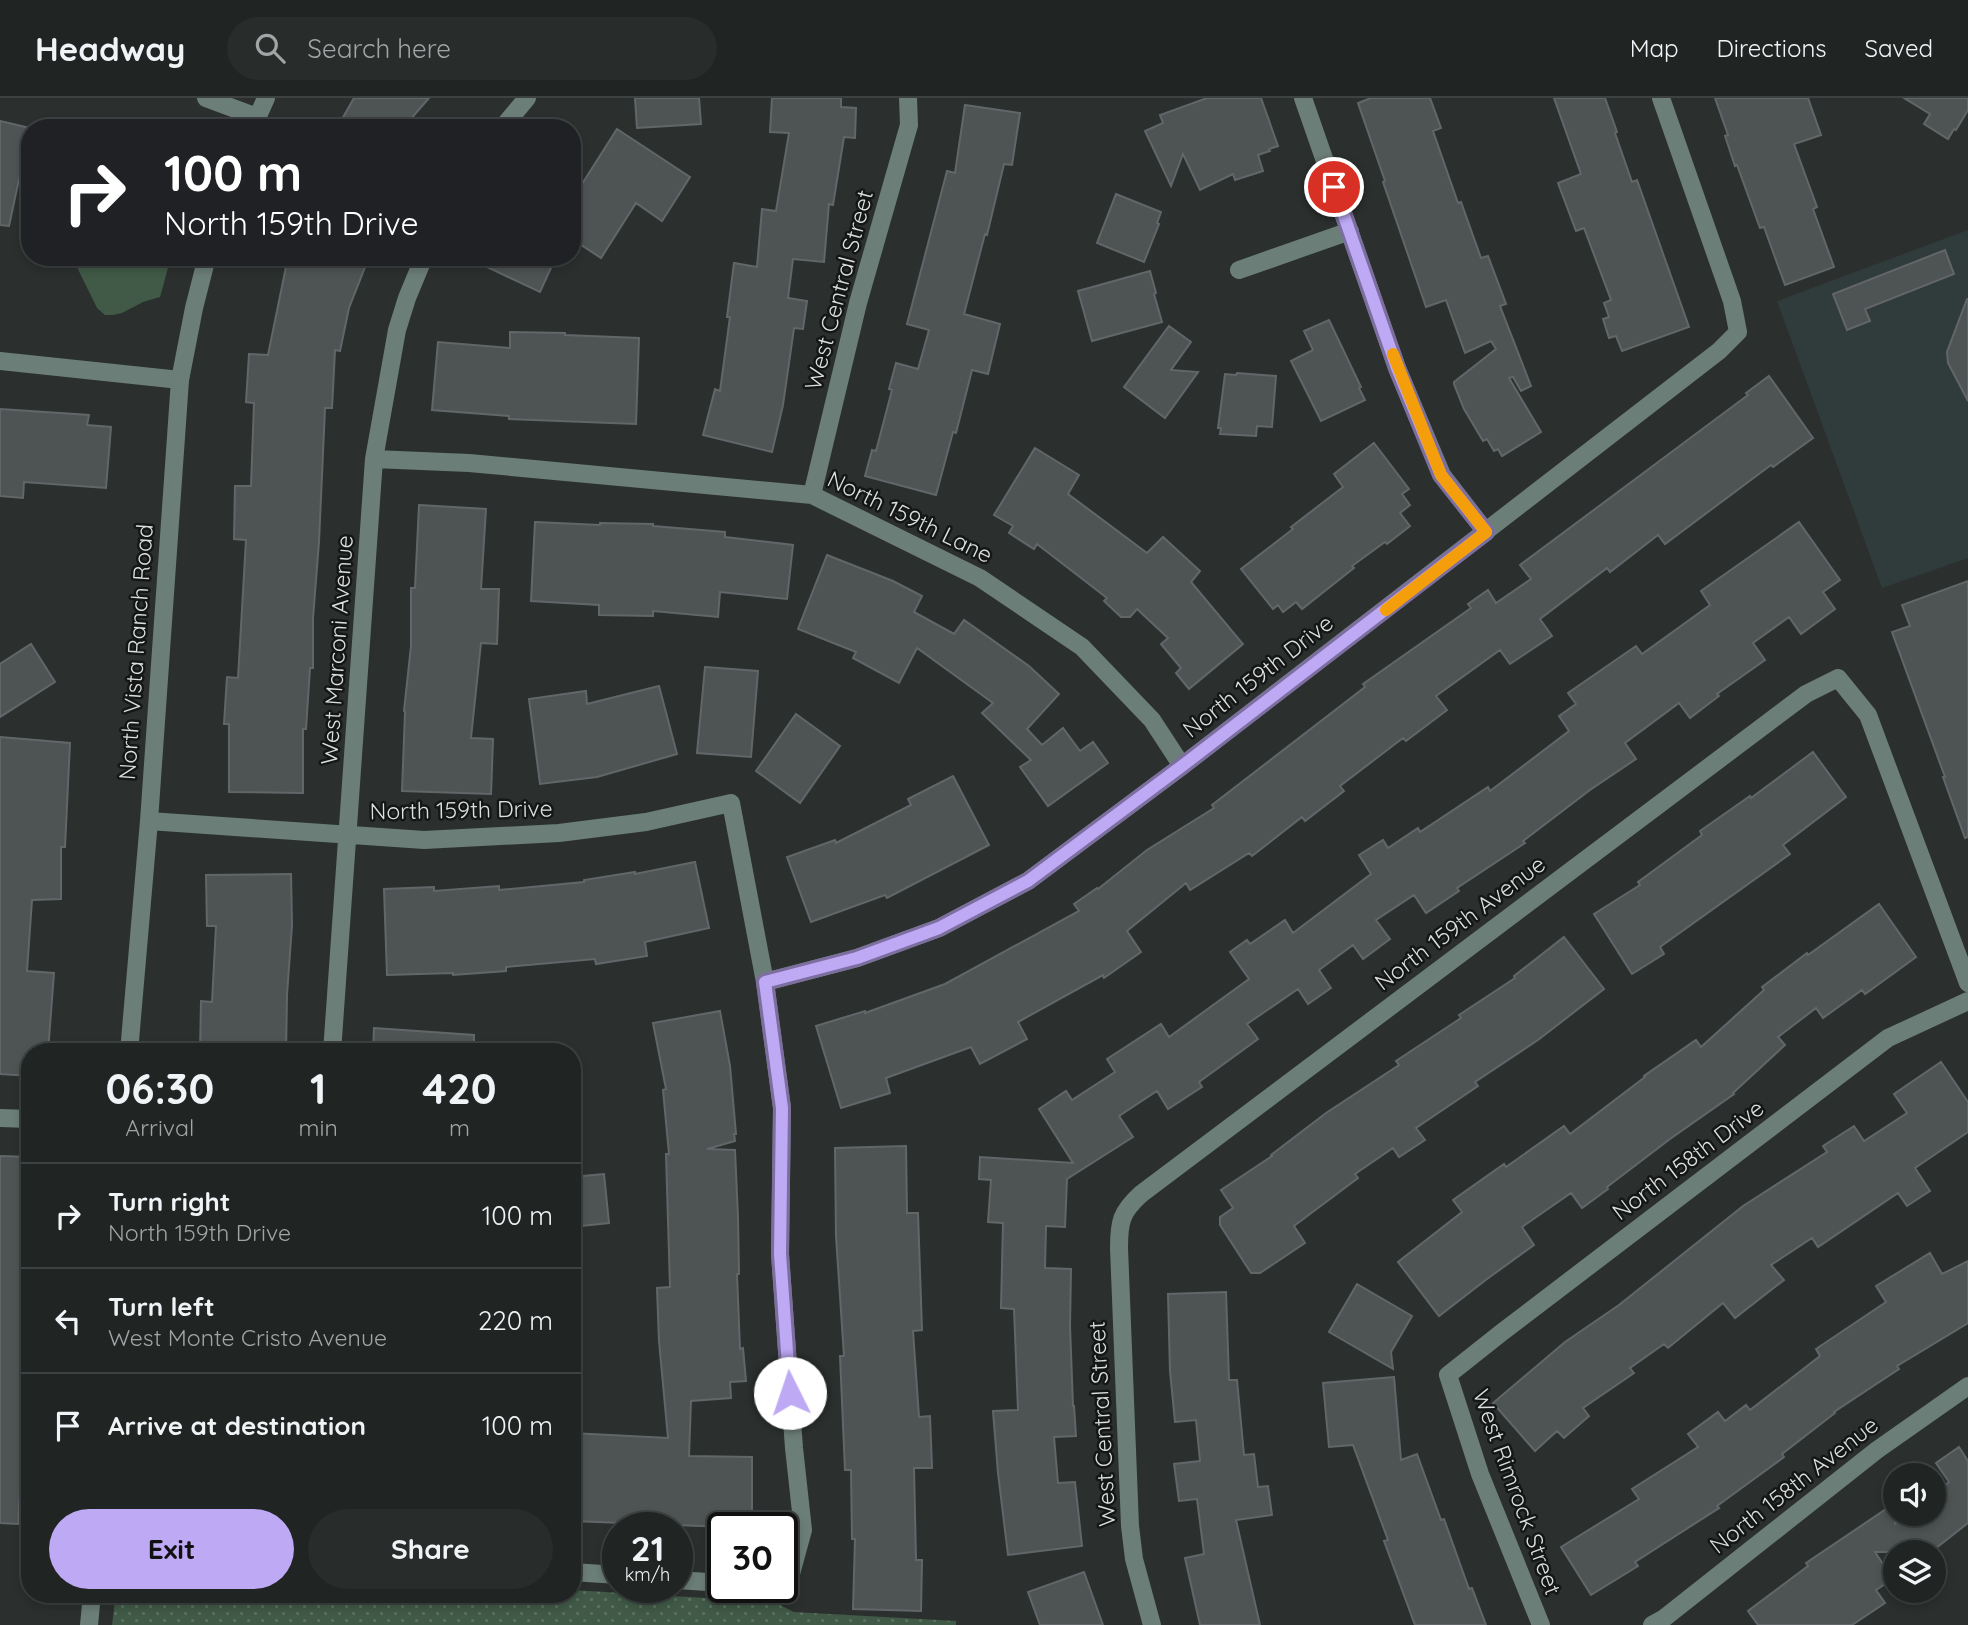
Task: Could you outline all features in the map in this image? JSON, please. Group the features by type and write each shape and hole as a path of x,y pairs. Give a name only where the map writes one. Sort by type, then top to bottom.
{"street":[{"path":"206,98 249,119"},
{"path":"256,119 266,98"},
{"path":"510,119 527,98"},
{"name":"West Central Street","path":"812,495 858,303 909,125 908,98"},
{"path":"1303,98 1397,368 1441,475 1486,532"},
{"name":"North 159th Drive","path":"149,821 424,840 559,834 646,822 731,803 765,982 857,958 950,922 1028,881 1182,766 1708,359 1738,332 1732,301 1661,98"},
{"path":"1240,271 1350,231"},
{"name":"North Vista Ranch Road","path":"130,1043 149,821 180,380 205,266"},
{"name":"West Marconi Avenue","path":"333,1043 374,459 397,330 420,266"},
{"path":"0,361 180,380"},
{"name":"North 159th Lane","path":"374,459 469,463 812,495 980,578 1083,647 1152,720 1182,766"},
{"name":"North 159th Avenue","path":"1120,1219 1128,1205 1163,1177 1806,694 1838,678 1868,715 1968,983"},
{"path":"765,982 782,1108 780,1254 794,1448 803,1530 798,1543"},
{"name":"North 158th Drive","path":"1448,1375 1888,1038 1968,1001"},
{"path":"0,1118 21,1119"},
{"name":"West Central Street","path":"1120,1219 1127,1496 1134,1559 1152,1625"},
{"name":"West Rimrock Street","path":"1448,1375 1480,1474 1541,1625"},
{"name":"North 158th Avenue","path":"1652,1625 1877,1450 1968,1386"},
{"path":"581,1573 602,1575"},
{"path":"89,1625 91,1603"}],"shaded area":[{"path":"1968,230 1968,558 1882,588 1777,301"}],"green space":[{"path":"76,266 169,266 160,297 113,315 105,315 97,308"},
{"path":"581,1591 602,1592 602,1603 693,1603 693,1597 707,1598 707,1603 776,1603 794,1612 956,1621 956,1625 112,1625 115,1603 581,1603"}],"building":[{"path":"354,98 429,98 411,119 342,119"},
{"path":"635,98 699,98 701,124 637,128"},
{"path":"772,98 841,98 841,107 856,108 855,138 844,137 833,205 829,204 824,262 793,259 788,298 807,301 803,329 794,328 783,405 772,452 703,435 715,389 720,391 734,263 757,267 762,209 776,211 789,133 770,132"},
{"path":"1207,98 1261,98 1278,146 1258,155 1263,171 1235,180 1233,174 1200,190 1183,154 1171,186 1145,131 1163,123 1160,115"},
{"path":"1371,98 1430,98 1441,128 1433,131 1458,203 1461,202 1481,258 1488,256 1506,304 1500,306 1531,386 1521,391 1513,377 1509,378 1541,432 1502,456 1498,449 1494,451 1487,439 1483,441 1464,409 1454,384 1496,349 1491,341 1465,353 1446,300 1426,307 1358,103"},
{"path":"1554,98 1605,98 1632,182 1637,180 1689,327 1622,351 1616,336 1609,338 1603,319 1609,317 1604,303 1611,300 1584,228 1576,231 1558,183 1581,174"},
{"path":"1715,98 1808,98 1821,135 1794,144 1817,207 1813,209 1834,267 1785,285 1764,227 1760,228 1737,165 1735,166"},
{"path":"1904,98 1968,98 1968,110 1948,139 1924,124 1930,114"},
{"path":"965,105 1020,113 1012,165 1004,164 964,314 1000,324 988,374 972,370 936,495 865,476 872,450 876,451 896,363 918,369 929,330 907,324 947,171 955,173"},
{"path":"0,121 21,126 21,170 9,226 0,225"},
{"path":"617,129 690,177 662,221 636,203 601,258 581,245 582,184"},
{"path":"1116,194 1161,212 1144,262 1097,243"},
{"path":"1945,250 1954,274 1865,309 1870,321 1847,330 1833,294"},
{"path":"286,266 365,266 349,308 340,351 335,350 332,408 325,408 313,618 313,668 310,668 306,729 303,729 303,793 229,792 229,724 224,724 227,677 238,678 246,540 234,539 235,486 251,486 254,403 246,402 249,354 268,355"},
{"path":"485,266 552,266 540,292"},
{"path":"1150,271 1162,322 1092,341 1078,291"},
{"path":"1967,299 1968,401 1948,363 1947,352"},
{"path":"1329,320 1365,400 1321,421 1291,361 1313,350 1304,331"},
{"path":"1169,326 1191,342 1171,370 1198,372 1165,418 1124,387"},
{"path":"510,332 639,338 636,424 509,419 509,416 432,410 438,342 510,348"},
{"path":"1225,374 1276,376 1272,427 1257,426 1256,436 1220,434 1221,428 1218,428"},
{"path":"1769,376 1813,438 1773,467 1771,465 1665,544 1658,535 1610,572 1607,568 1540,619 1552,636 1510,664 1500,650 1436,696 1447,710 1406,741 1403,738 1340,786 1344,791 1305,821 1302,817 1252,856 1249,853 1190,890 1186,883 1127,931 1141,952 1104,978 1103,975 1018,1022 1027,1039 980,1064 971,1047 886,1078 890,1093 841,1108 816,1026 865,1013 945,984 1079,911 1074,904 1098,889 1147,850 1214,808 1212,805 1365,687 1363,684 1471,608 1468,604 1488,590 1496,603 1531,579 1520,565 1748,395 1746,393"},
{"path":"0,409 89,415 87,425 111,427 106,488 24,482 23,498 0,496"},
{"path":"1374,443 1409,489 1402,494 1410,505 1400,513 1410,526 1352,566 1354,568 1302,609 1296,602 1283,612 1278,605 1273,609 1241,569 1343,487 1334,474"},
{"path":"1035,448 1079,475 1068,494 1147,553 1163,537 1200,571 1191,582 1243,644 1189,689 1176,673 1181,668 1161,644 1168,638 1137,609 1130,617 1121,617 1104,601 1107,598 1037,544 1034,549 1009,533 1013,526 994,515"},
{"path":"419,505 486,509 481,589 499,589 497,644 481,643 471,738 493,739 491,794 402,791 404,711 411,646 411,588 415,588"},
{"path":"535,522 653,524 725,532 725,537 793,545 787,599 720,592 718,617 653,611 653,616 599,615 599,605 531,601"},
{"path":"1799,522 1840,580 1823,592 1835,609 1801,634 1789,617 1753,643 1765,660 1717,694 1719,696 1690,718 1679,703 1625,743 1636,759 1590,790 1523,841 1525,843 1457,888 1459,891 1426,913 1414,895 1376,920 1390,939 1363,959 1353,945 1319,970 1331,988 1308,1004 1298,989 1247,1024 1258,1039 1199,1082 1202,1087 1168,1109 1157,1091 1119,1116 1133,1137 1067,1179 1065,1227 1046,1226 1045,1268 1071,1269 1070,1326 1076,1436 1054,1437 1058,1483 1075,1482 1082,1546 1008,1555 993,1411 1018,1410 1014,1309 1001,1308 1003,1223 988,1222 991,1180 979,1179 980,1157 1073,1163 1039,1109 1066,1091 1072,1100 1115,1072 1107,1059 1161,1024 1169,1037 1249,979 1230,952 1247,940 1250,944 1285,920 1293,933 1371,874 1359,855 1383,840 1388,848 1418,828 1420,832 1488,787 1490,791 1569,731 1559,716 1576,704 1568,693 1636,646 1642,654 1710,605 1701,591"},
{"path":"827,555 893,581 922,596 914,612 954,634 964,620 1029,666 1059,694 1027,729 1042,745 1063,728 1080,751 1093,742 1108,763 1048,806 1020,767 1031,760 982,713 993,703 917,648 899,683 853,658 856,652 798,629"},
{"path":"1968,581 1968,837 1965,838 1892,632 1910,626 1902,605"},
{"path":"31,644 55,682 0,717 0,664"},
{"path":"705,667 758,671 751,757 697,753"},
{"path":"659,686 677,754 597,777 540,784 529,699 586,691 587,704"},
{"path":"796,714 840,746 800,803 756,771"},
{"path":"0,737 70,743 65,847 61,847 61,899 32,900 27,971 54,973 49,1043 21,1043 21,1075 0,1074"},
{"path":"1813,752 1846,797 1783,845 1790,854 1660,947 1664,954 1632,974 1594,914 1640,885 1638,882 1702,835 1700,831 1750,796 1751,798"},
{"path":"953,776 989,845 887,898 885,895 811,922 787,857 835,840 836,843 911,805 908,799"},
{"path":"695,862 709,928 645,942 647,956 596,964 595,959 453,975 387,975 384,889 434,887 434,891 499,886 499,890 584,882"},
{"path":"291,874 292,925 286,1043 200,1043 201,1001 212,1002 216,926 207,926 206,875"},
{"path":"1879,904 1916,957 1865,994 1862,990 1823,1018 1816,1008 1778,1037 1785,1045 1734,1094 1670,1139 1582,1208 1571,1193 1522,1227 1534,1245 1439,1316 1398,1262 1462,1212 1453,1200 1564,1126 1570,1134 1644,1076 1696,1040 1701,1047 1764,990 1762,987"},
{"path":"1564,937 1604,989 1538,1040 1475,1082 1478,1086 1416,1128 1425,1140 1399,1157 1393,1148 1355,1174 1358,1178 1294,1226 1305,1243 1260,1273 1251,1273 1220,1225 1220,1217 1233,1208 1221,1190 1272,1156 1326,1113 1399,1065 1396,1061 1461,1018 1459,1015 1515,978 1514,976"},
{"path":"720,1011 730,1066 736,1134 735,1141 707,1149 735,1150 740,1349 743,1348 746,1381 730,1382 731,1398 691,1401 689,1456 752,1457 752,1512 707,1512 707,1526 693,1526 693,1512 602,1512 602,1522 581,1521 581,1433 668,1438 657,1288 670,1287 666,1154 669,1154 663,1090 666,1089 653,1023"},
{"path":"374,1028 474,1035 474,1043 373,1043"},
{"path":"1941,1062 1968,1102 1968,1132 1915,1168 1930,1191 1907,1206 1898,1193 1818,1247 1812,1238 1771,1265 1784,1280 1735,1318 1723,1303 1668,1348 1664,1344 1630,1368 1634,1373 1583,1408 1589,1416 1564,1438 1557,1431 1535,1451 1493,1403 1565,1342 1619,1305 1743,1206 1827,1152 1823,1146 1854,1126 1864,1141 1907,1113 1894,1094"},
{"path":"906,1146 907,1213 918,1213 922,1330 913,1331 919,1417 930,1416 932,1468 914,1468 916,1560 922,1560 921,1611 853,1609 855,1539 852,1539 851,1470 845,1470 840,1356 844,1356 836,1236 835,1148"},
{"path":"0,1156 21,1157 21,1474 18,1524 0,1523"},
{"path":"604,1174 609,1223 581,1226 581,1176"},
{"path":"1930,1253 1942,1274 1968,1261 1968,1323 1897,1366 1899,1369 1834,1412 1782,1454 1784,1457 1717,1506 1719,1508 1635,1562 1638,1566 1591,1595 1561,1547 1639,1499 1632,1489 1698,1447 1688,1434 1718,1412 1725,1421 1746,1405 1750,1410 1820,1356 1816,1349 1886,1302 1876,1286"},
{"path":"1357,1284 1412,1316 1391,1352 1393,1369 1329,1332"},
{"path":"1226,1292 1229,1380 1237,1380 1244,1455 1254,1454 1258,1487 1268,1486 1272,1515 1236,1520 1260,1625 1200,1625 1185,1558 1204,1554 1197,1499 1179,1501 1174,1464 1200,1461 1196,1420 1175,1422 1170,1371 1168,1294"},
{"path":"1394,1377 1401,1460 1417,1454 1441,1520 1444,1519 1469,1589 1472,1588 1486,1625 1415,1625 1384,1541 1388,1540 1353,1445 1329,1447 1323,1383"},
{"path":"1959,1447 1968,1461 1968,1523 1946,1540 1883,1540 1883,1552 1875,1552 1883,1564 1883,1585 1876,1590 1885,1603 1852,1625 1758,1625 1748,1611 1808,1566 1806,1563 1883,1511 1883,1526 1946,1526 1946,1484 1949,1482 1946,1478 1946,1463 1936,1463"},
{"path":"1084,1572 1103,1625 1040,1625 1028,1592"}],"slow traffic":[{"path":"1386,610 1486,532 1441,475 1393,354"}],"route":[{"path":"790,1393 780,1254 782,1108 765,982 857,958 939,928 1028,881 1486,532 1441,475 1397,368 1334,187"}]}
